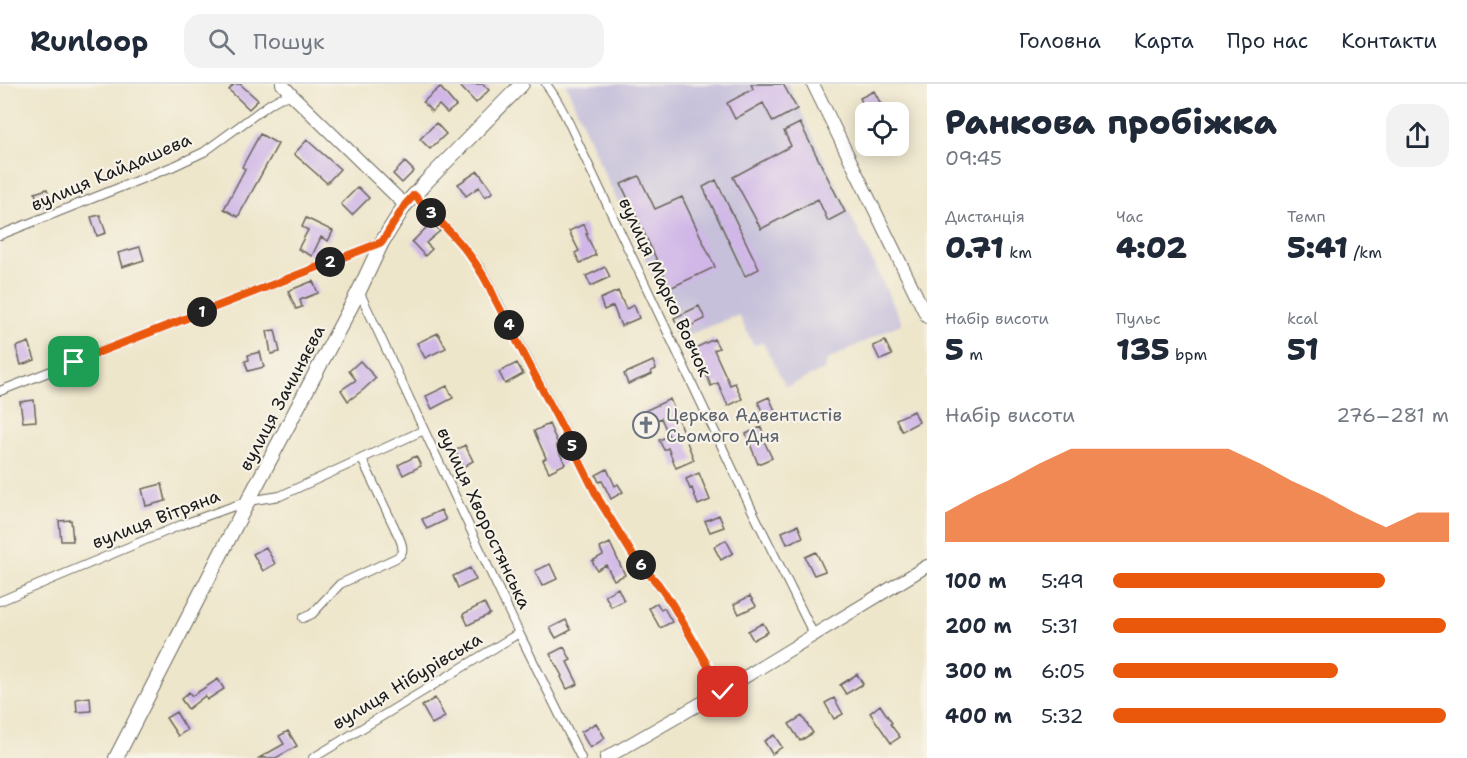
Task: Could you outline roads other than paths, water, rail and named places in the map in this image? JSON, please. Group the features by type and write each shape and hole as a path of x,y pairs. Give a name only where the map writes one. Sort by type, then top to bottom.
{"main road":[{"name":"вулиця Зачиняєва","path":"116,758 359,291 382,242 410,200 522,84"}],"street":[{"path":"282,84 410,200 458,239 471,255 485,277 599,500 634,557 672,604 723,692"},
{"name":"вулиця Марко Вовчок","path":"546,84 588,164 751,508 814,635"},
{"path":"813,84 927,318"},
{"name":"вулиця Кайдашева","path":"0,236 204,152 271,103 292,95"},
{"path":"0,392 382,242"},
{"name":"вулиця Хворостянська","path":"359,291 519,633 582,758"},
{"name":"вулиця Вітряна","path":"0,601 180,525 248,501 280,496 424,430"},
{"path":"303,618 312,614 340,584 396,558 403,551 394,526 362,459"},
{"path":"606,758 723,692 927,566"},
{"name":"вулиця Нібурівська","path":"313,758 519,633"}],"place":[{"name":"Церква Адвентистів Сьомого Дня","path":"646,425"}]}
